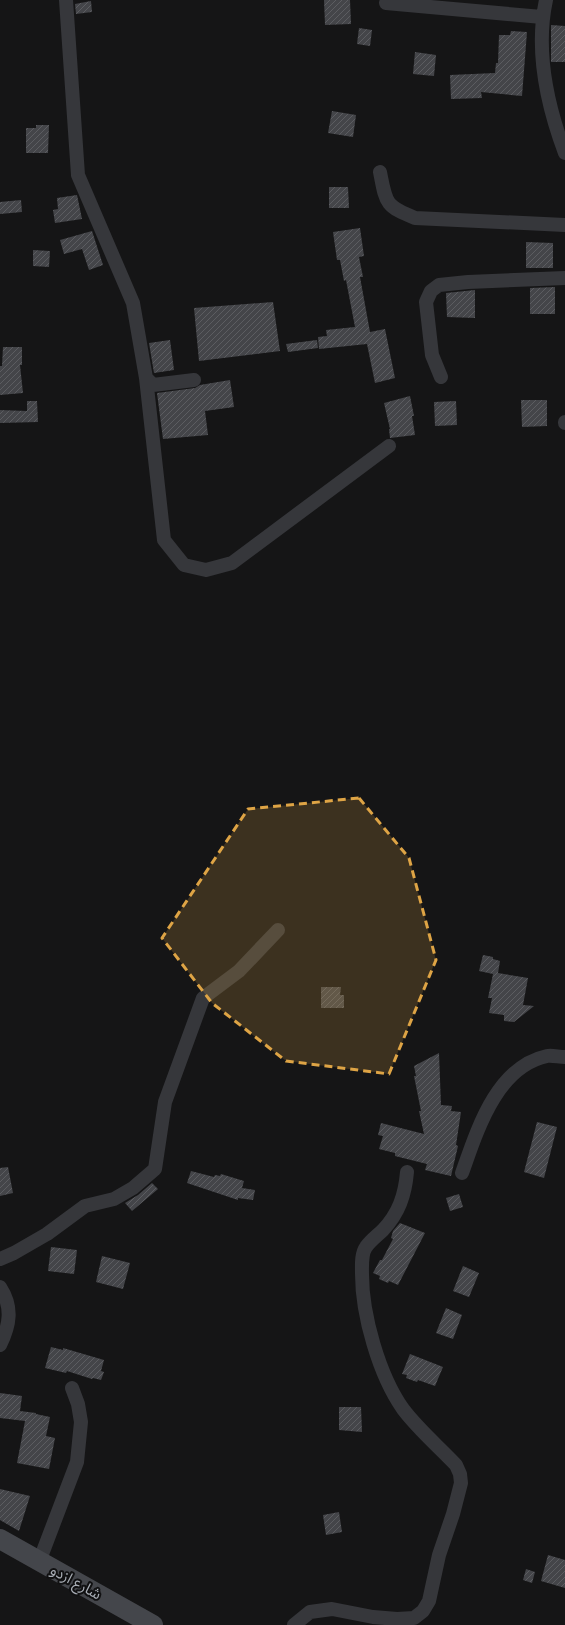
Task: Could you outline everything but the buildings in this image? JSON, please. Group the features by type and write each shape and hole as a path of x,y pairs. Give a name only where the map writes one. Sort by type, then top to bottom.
{"street":[{"path":"66,0 78,175 133,303 146,378 164,540 184,565 206,570 232,563 389,446"},
{"path":"546,0 542,17 541,52 547,89 558,135 565,153"},
{"path":"386,3 542,17"},
{"path":"380,172 385,198 396,210 415,218 565,225"},
{"path":"441,377 432,355 426,302 431,292 439,285 468,282 565,278"},
{"path":"146,378 153,385 194,380"},
{"path":"0,1259 14,1254 47,1234 85,1206 114,1199 133,1188 155,1169 165,1102 194,1018 203,998 240,971 278,930"},
{"path":"462,1173 480,1123 497,1092 520,1069 536,1059 548,1055 565,1057"},
{"path":"294,1625 310,1612 332,1609 373,1617 397,1619 414,1618 423,1611 429,1601 439,1555 453,1514 461,1483 460,1474 456,1464 404,1409 392,1391 380,1362 362,1294 362,1263 365,1247 390,1222 398,1210 405,1192 407,1172"},
{"path":"0,1287 5,1295 9,1314 8,1328 0,1345"},
{"path":"39,1562 77,1462 81,1422 78,1404 72,1388"},
{"name":"شارع ازدو","path":"0,1539 132,1620 153,1625"}],"highlighted area":[{"path":"359,798 409,858 436,960 389,1074 286,1061 212,1003 162,938 248,809"}]}
